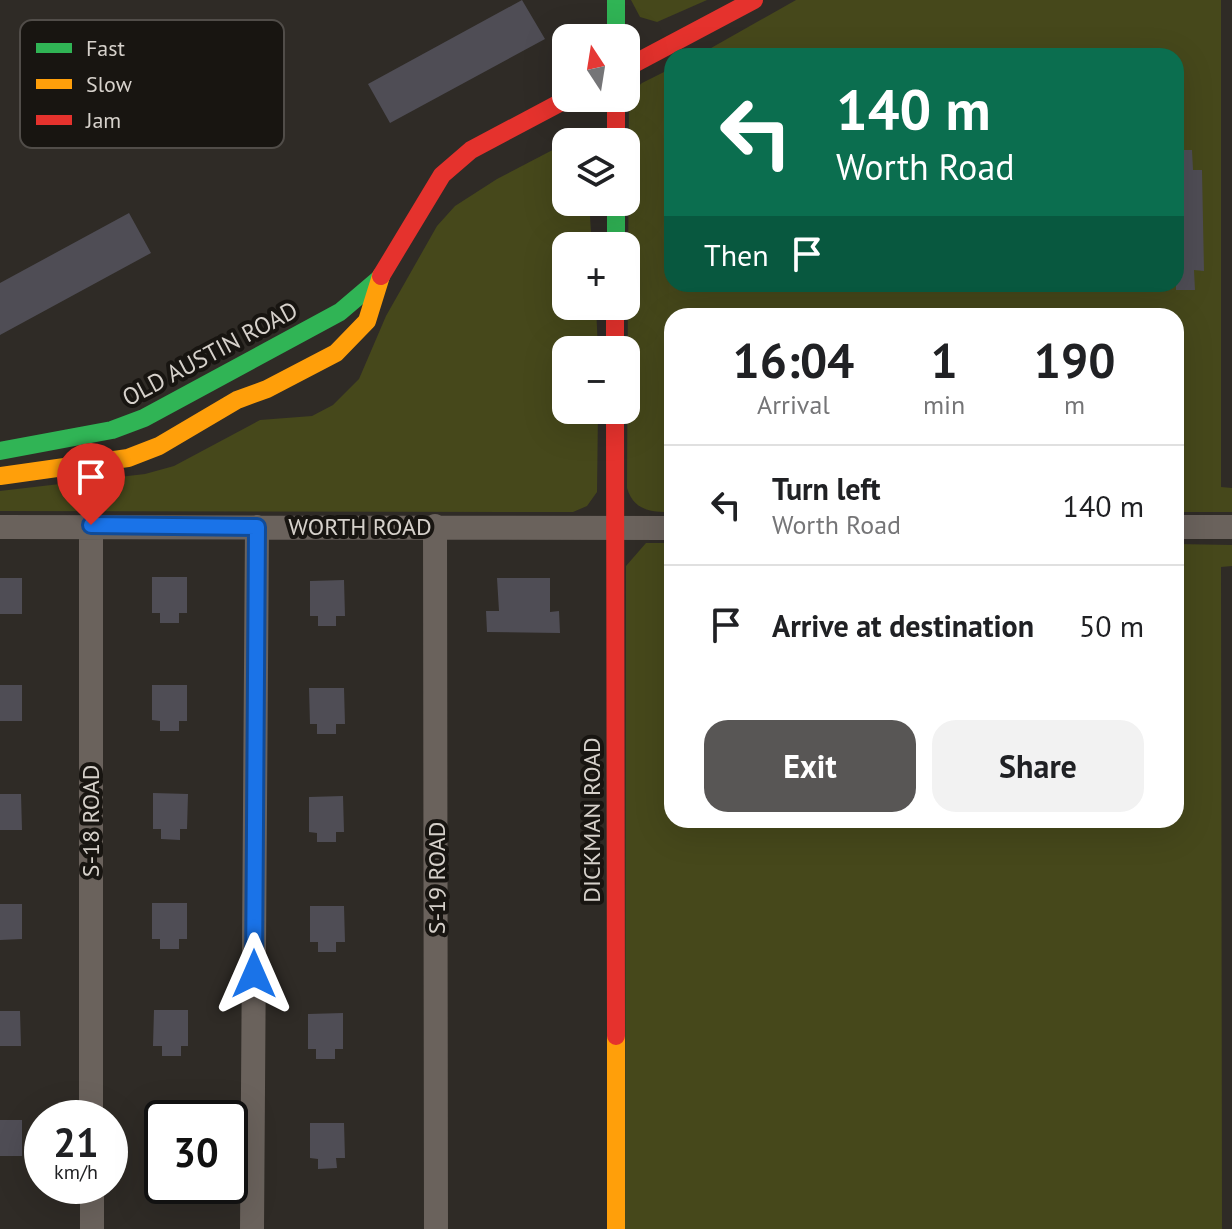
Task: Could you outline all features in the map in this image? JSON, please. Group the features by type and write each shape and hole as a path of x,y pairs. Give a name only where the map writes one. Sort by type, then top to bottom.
{"street":[{"path":"616,0 616,24"},
{"path":"640,61 754,0"},
{"name":"OLD AUSTIN ROAD","path":"0,451 112,430 144,418 340,312 380,278 442,175 471,150 552,107"},
{"name":"OLD AUSTIN ROAD","path":"0,476 91,466 159,446 237,400 267,389 336,353 355,336 374,306 380,278"},
{"name":"DICKMAN ROAD","path":"615,424 616,1229"},
{"name":"S-18 ROAD","path":"91,525 91,1100"},
{"name":"S-19 ROAD","path":"435,526 436,1229"},
{"name":"WORTH ROAD","path":"0,527 664,528"},
{"path":"252,1229 257,527"},
{"path":"1184,527 1232,527"},
{"path":"92,1204 92,1229"}],"green space":[{"path":"631,0 707,0 657,22 640,17"},
{"path":"796,0 1221,0 1221,487 1232,488 1232,512 1184,512 1184,308 664,308 664,511 644,509 634,501 627,488 627,424 640,424 640,336 628,336 628,320 640,320 640,232 628,232 628,216 640,216 640,128 629,128 629,112 640,112 642,83 664,72 664,292 1184,292 1184,48 711,48"},
{"path":"552,150 552,216 590,216 591,232 552,232 552,320 597,320 597,336 552,336 552,424 598,424 597,492 587,506 573,512 0,511 0,491 145,474 174,466 260,420 312,416 333,405 359,379 386,316 437,226 455,206 497,179"},
{"path":"646,543 664,543 664,828 1184,828 1184,544 1232,545 1232,566 1221,567 1222,1229 625,1229 626,566"}],"building":[{"path":"522,0 545,39 390,123 368,84"},
{"path":"1184,150 1192,150 1193,170 1202,170 1204,271 1194,270 1195,290 1184,290"},
{"path":"129,213 151,253 0,335 0,283"},
{"path":"152,577 187,577 187,613 179,613 179,623 160,623 160,613 152,613"},
{"path":"0,578 22,578 22,614 0,614"},
{"path":"497,578 550,578 550,612 559,611 560,633 487,632 486,611 499,611"},
{"path":"344,580 345,616 336,616 336,626 318,626 318,616 310,616 310,581"},
{"path":"0,685 22,685 22,721 0,721"},
{"path":"152,685 187,685 187,721 179,721 179,731 160,731 160,721 152,720"},
{"path":"309,688 344,688 345,724 336,724 336,734 317,734 317,724 310,724"},
{"path":"153,793 188,794 187,829 180,829 180,840 161,839 161,829 153,829"},
{"path":"0,794 21,794 22,830 0,830"},
{"path":"343,796 344,832 336,832 336,842 317,842 317,833 309,832 309,797"},
{"path":"152,903 187,903 187,939 179,939 179,949 160,949 160,939 152,939"},
{"path":"0,904 22,904 22,939 0,940"},
{"path":"310,906 344,906 345,942 336,942 336,952 318,952 318,942 310,942"},
{"path":"154,1010 188,1010 188,1046 181,1046 181,1056 162,1056 162,1046 153,1046"},
{"path":"0,1011 20,1011 21,1046 0,1046"},
{"path":"343,1013 343,1049 335,1049 335,1059 316,1059 316,1049 308,1049 308,1014"},
{"path":"0,1120 22,1120 22,1156 0,1156"},
{"path":"310,1123 344,1123 345,1158 336,1158 337,1168 318,1169 318,1159 310,1158"}],"traffic: fast":[{"path":"616,0 616,24"},
{"path":"616,216 616,232"},
{"path":"0,451 112,430 144,418 340,312 380,278"}],"traffic: slow":[{"path":"0,476 128,458 159,446 237,400 267,389 336,353 367,321 381,276"},
{"path":"616,1036 616,1229"}],"traffic: jam":[{"path":"640,61 754,0"},
{"path":"381,276 442,175 471,150 552,107"},
{"path":"616,112 616,128"},
{"path":"615,320 615,336"},
{"path":"615,424 616,1036"}],"route":[{"path":"91,525 257,527 254,974"}]}
